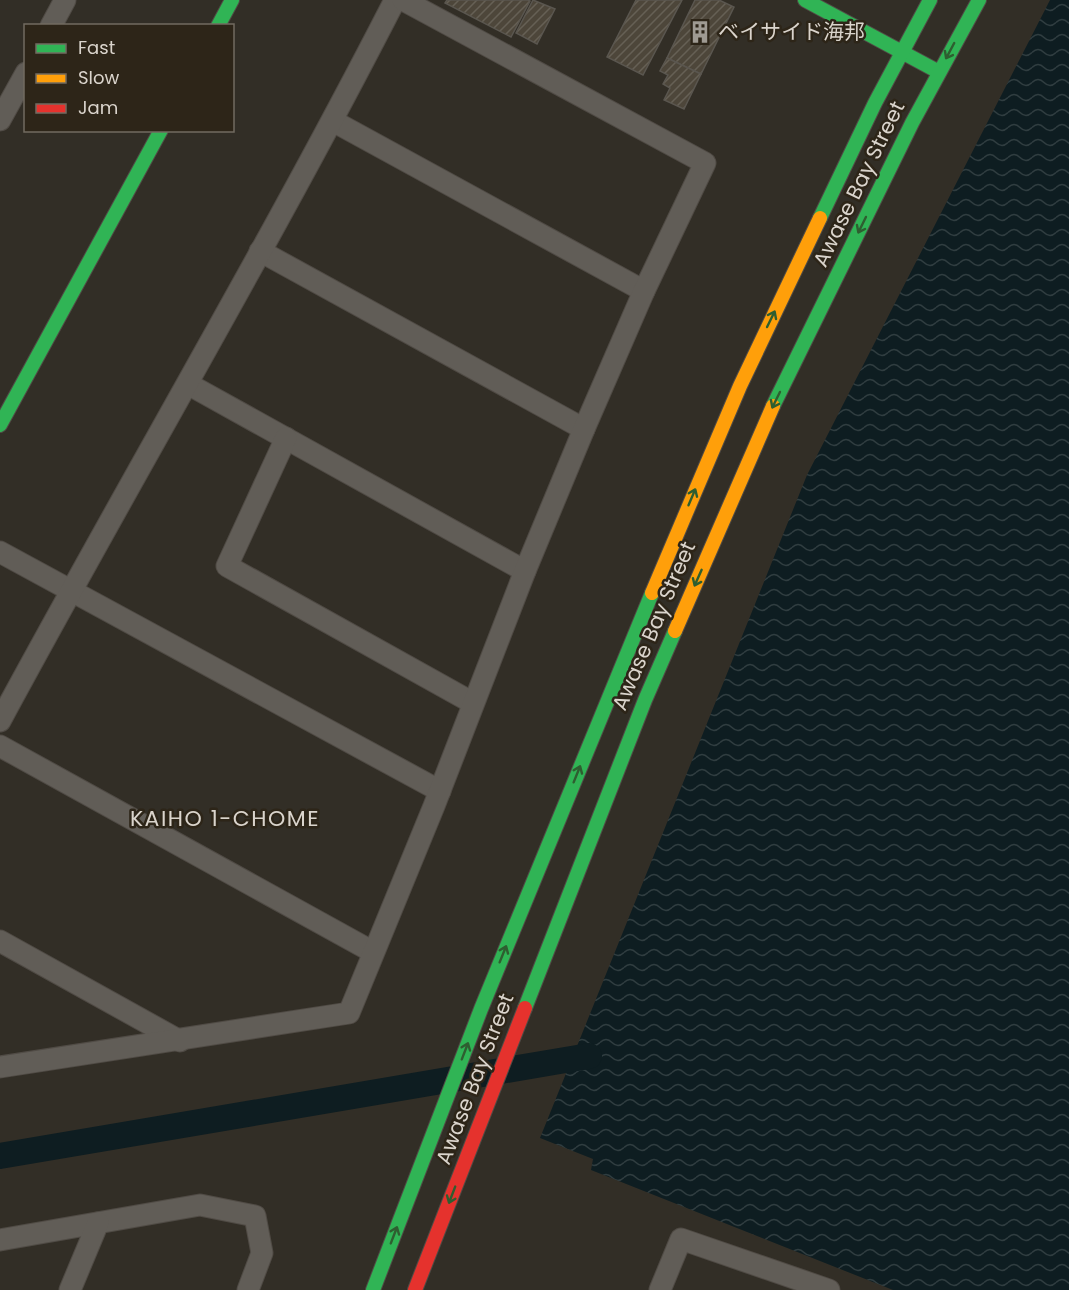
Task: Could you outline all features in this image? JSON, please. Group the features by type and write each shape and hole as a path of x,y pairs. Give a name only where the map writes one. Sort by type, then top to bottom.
{"main road":[{"path":"219,24 232,0"},
{"path":"805,0 939,72"},
{"name":"Awase Bay Street","path":"373,1290 481,1009 613,685 740,386 900,52 930,0"},
{"name":"Awase Bay Street","path":"415,1290 645,700 774,404 939,72 979,0"},
{"path":"0,424 160,132"}],"street":[{"path":"52,24 65,0"},
{"path":"0,721 69,592 188,384 333,121 394,0"},
{"path":"0,1067 180,1041 349,1013 584,429 644,291 705,163 404,0"},
{"path":"2,110 24,76"},
{"path":"333,121 644,291"},
{"path":"260,251 584,429"},
{"path":"188,384 525,571"},
{"path":"286,438 227,566 473,703"},
{"path":"0,552 69,592 440,791"},
{"path":"0,746 373,952"},
{"path":"0,941 180,1041"},
{"path":"0,1240 200,1205 255,1216 262,1253 248,1290"},
{"path":"70,1290 98,1223"},
{"path":"660,1290 681,1239 830,1290"}],"water":[{"path":"1050,0 1069,0 1069,1290 893,1290 591,1170 593,1159 540,1138 807,475"}],"building":[{"path":"447,0 530,1 511,37 445,3"},
{"path":"533,0 555,9 537,44 516,33"},
{"path":"636,0 682,0 643,75 607,57"},
{"name":"ベイサイド海邦","path":"695,0 719,0 734,7 701,74 667,58"},
{"path":"667,58 701,74 684,109 664,100 670,88 663,84 668,75 660,71"}],"waterway":[{"path":"0,1156 589,1056"}],"traffic: fast":[{"path":"219,24 232,0"},
{"path":"805,0 939,72"},
{"path":"820,218 875,103 930,0"},
{"path":"773,406 912,123 979,0"},
{"path":"0,425 160,132"},
{"path":"373,1290 481,1009 652,593"},
{"path":"525,1008 645,700 675,631"}],"traffic: slow":[{"path":"652,593 740,386 820,218"},
{"path":"675,631 773,406"}],"traffic: jam":[{"path":"415,1290 525,1008"}],"place":[{"name":"ベイサイド海邦","path":"700,32"}],"district":[{"name":"KAIHO 1-CHOME","path":"225,818"}]}
